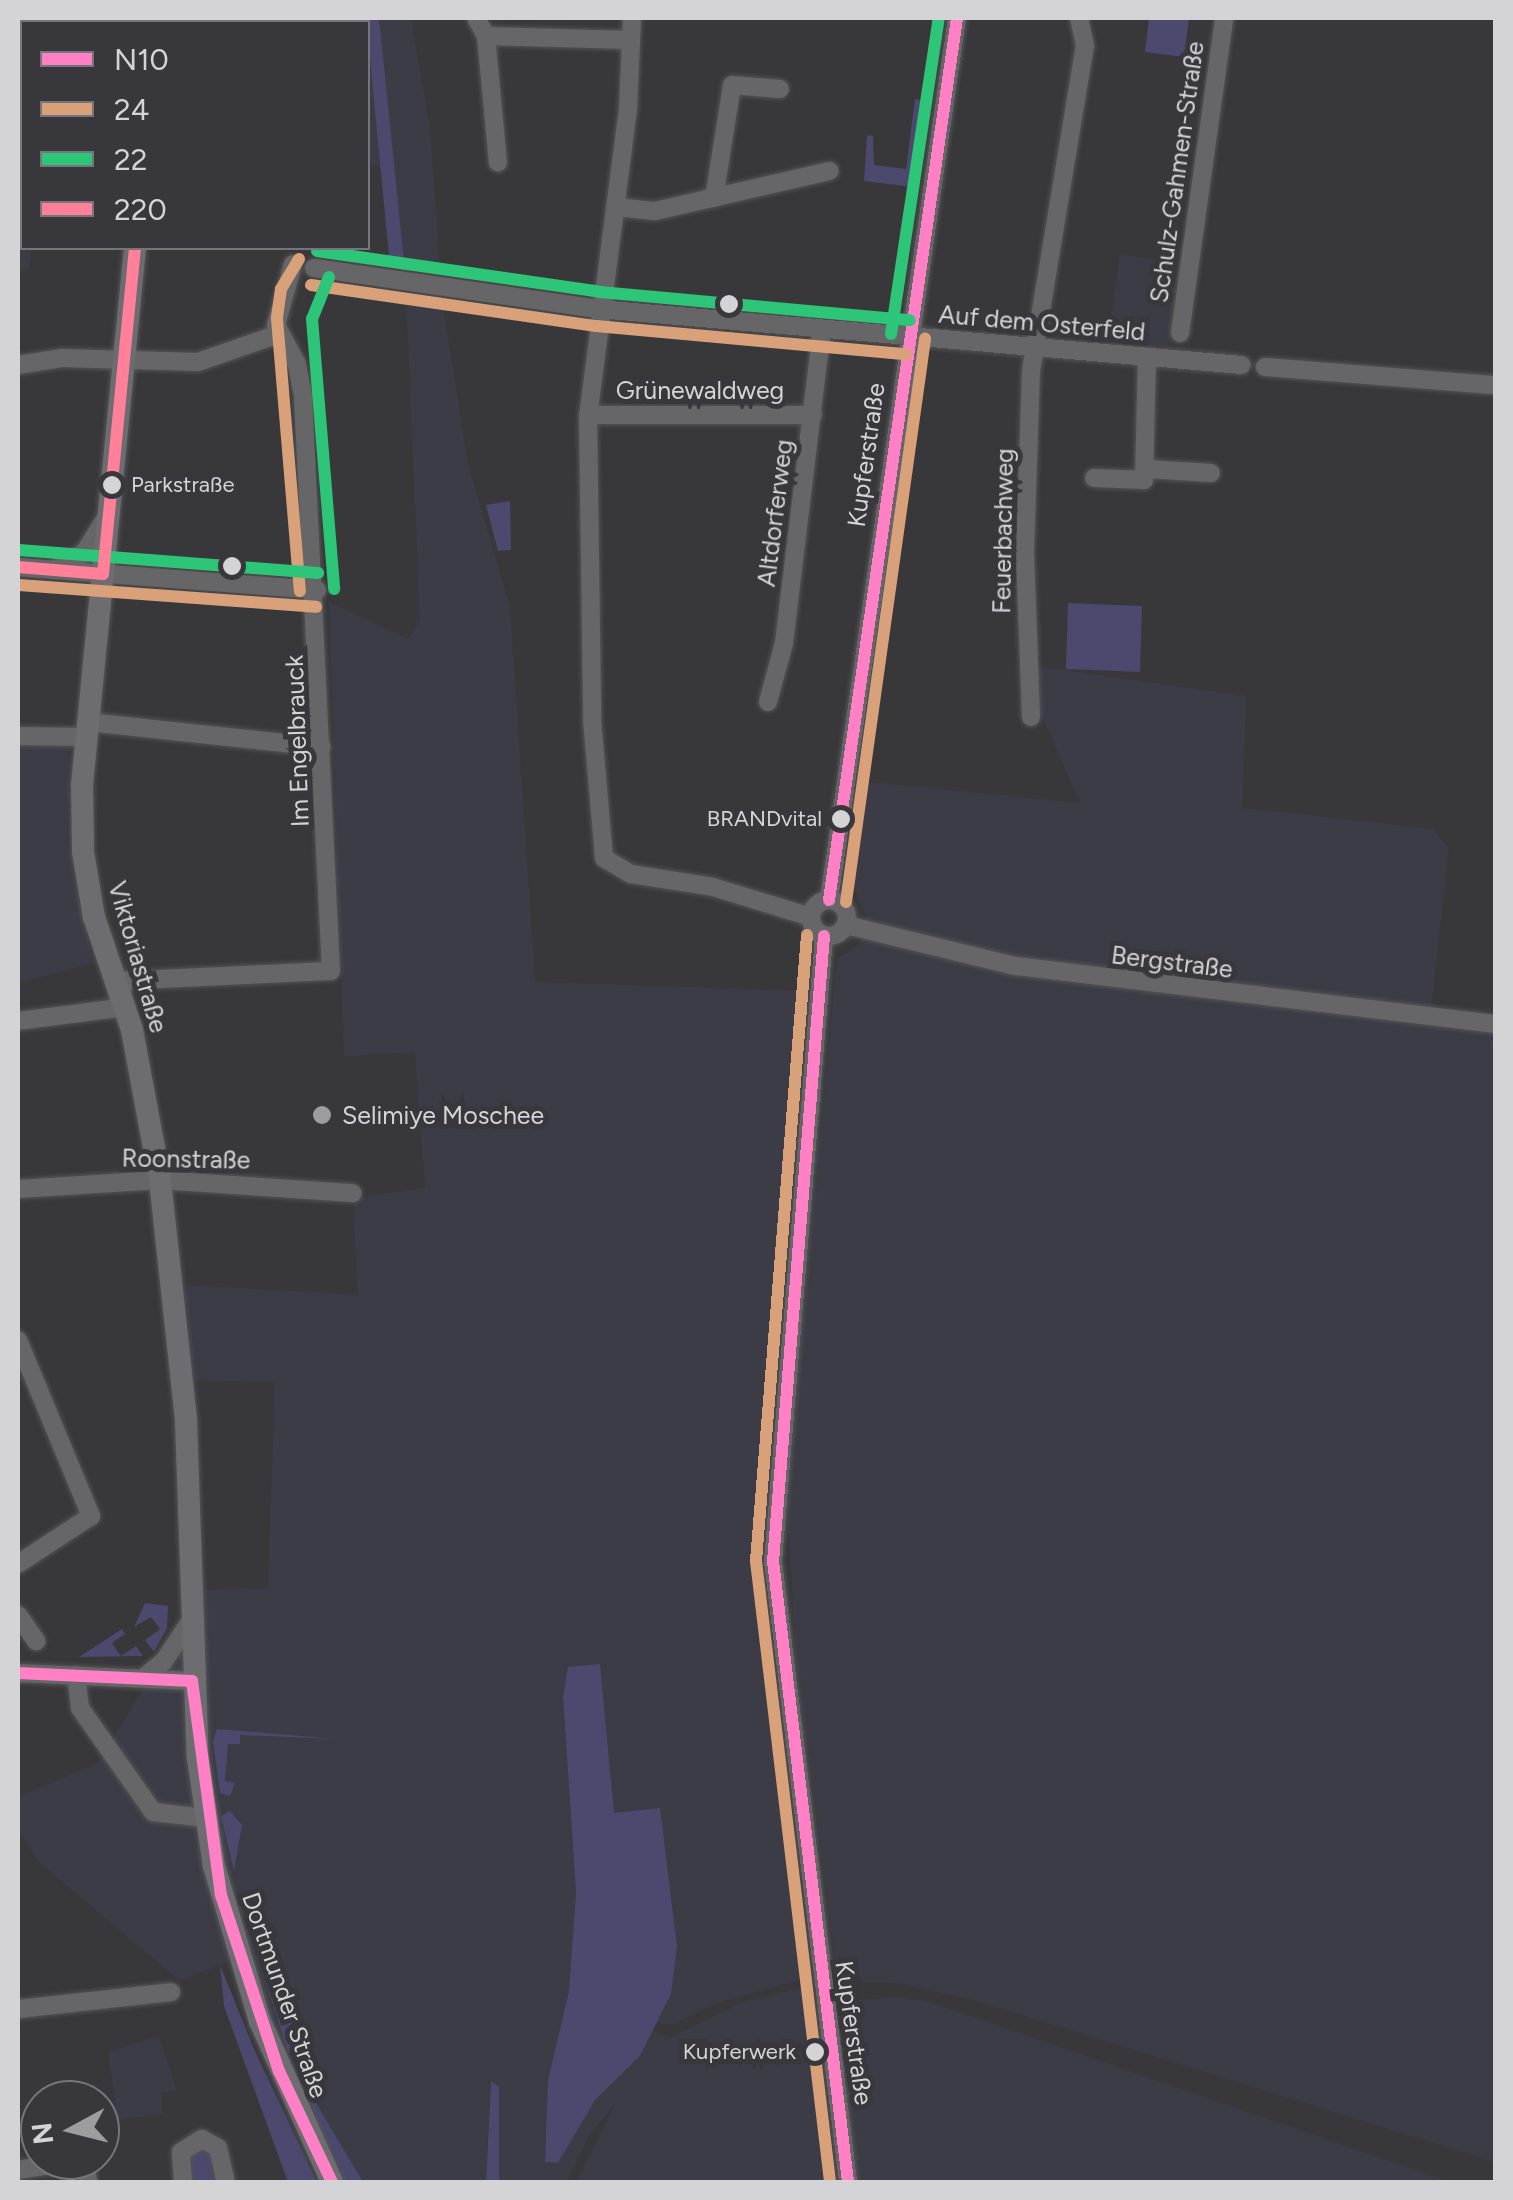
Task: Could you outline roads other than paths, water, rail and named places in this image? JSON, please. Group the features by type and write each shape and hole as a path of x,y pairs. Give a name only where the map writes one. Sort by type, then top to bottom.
{"main road":[{"name":"Viktoriastraße","path":"135,250 87,730 83,852 126,1007 160,1180 186,1420 192,1681"},
{"name":"Dortmunder Straße","path":"192,1681 206,1818 251,1996 332,2182"}],"street":[{"path":"476,18 486,36 498,162"},
{"path":"632,18 616,208 598,309 588,415 592,720 604,858 631,874 713,887 812,917 824,936 846,926 844,909 830,900 817,905 812,917"},
{"name":"Kupferstraße","path":"830,900 908,336 957,18"},
{"path":"1036,346 1085,48 1079,18"},
{"name":"Schulz-Gahmen-Straße","path":"1180,333 1224,18"},
{"path":"486,36 631,40"},
{"path":"714,198 732,85 780,89"},
{"path":"616,208 655,212 830,171"},
{"path":"18,365 62,358 198,362 279,334 276,316 292,264"},
{"name":"Auf dem Osterfeld","path":"314,268 598,309 1242,366"},
{"name":"Altdorferweg","path":"768,702 784,643 822,329"},
{"name":"Im Engelbrauck","path":"116,981 331,972 316,590 301,380 279,334"},
{"name":"Feuerbachweg","path":"1031,716 1025,552 1036,346"},
{"path":"1094,478 1144,480 1147,358"},
{"path":"1265,367 1496,385"},
{"name":"Grünewaldweg","path":"588,415 812,415"},
{"path":"1147,469 1210,472"},
{"path":"52,570 84,553 109,509"},
{"path":"18,567 316,590"},
{"path":"18,736 87,730 322,748"},
{"name":"Bergstraße","path":"846,926 1032,969 1496,1024"},
{"name":"Kupferstraße","path":"824,936 773,1561 848,2182"},
{"path":"18,1020 126,1007"},
{"name":"Roonstraße","path":"18,1189 160,1180 353,1193"},
{"path":"18,1340 91,1516 18,1564"},
{"path":"18,1615 36,1641"},
{"path":"143,1678 164,1661 191,1620"},
{"path":"18,1673 76,1684 143,1678 192,1681"},
{"path":"76,1684 152,1812 206,1818"},
{"path":"18,2009 171,1992"},
{"path":"183,2182 180,2152 202,2140 218,2148 226,2182"}],"place":[{"name":"Parkstraße","path":"112,485"},
{"name":"BRANDvital","path":"841,819"},
{"name":"Selimiye Moschee","path":"322,1115"},
{"name":"Kupferwerk","path":"815,2052"}]}
